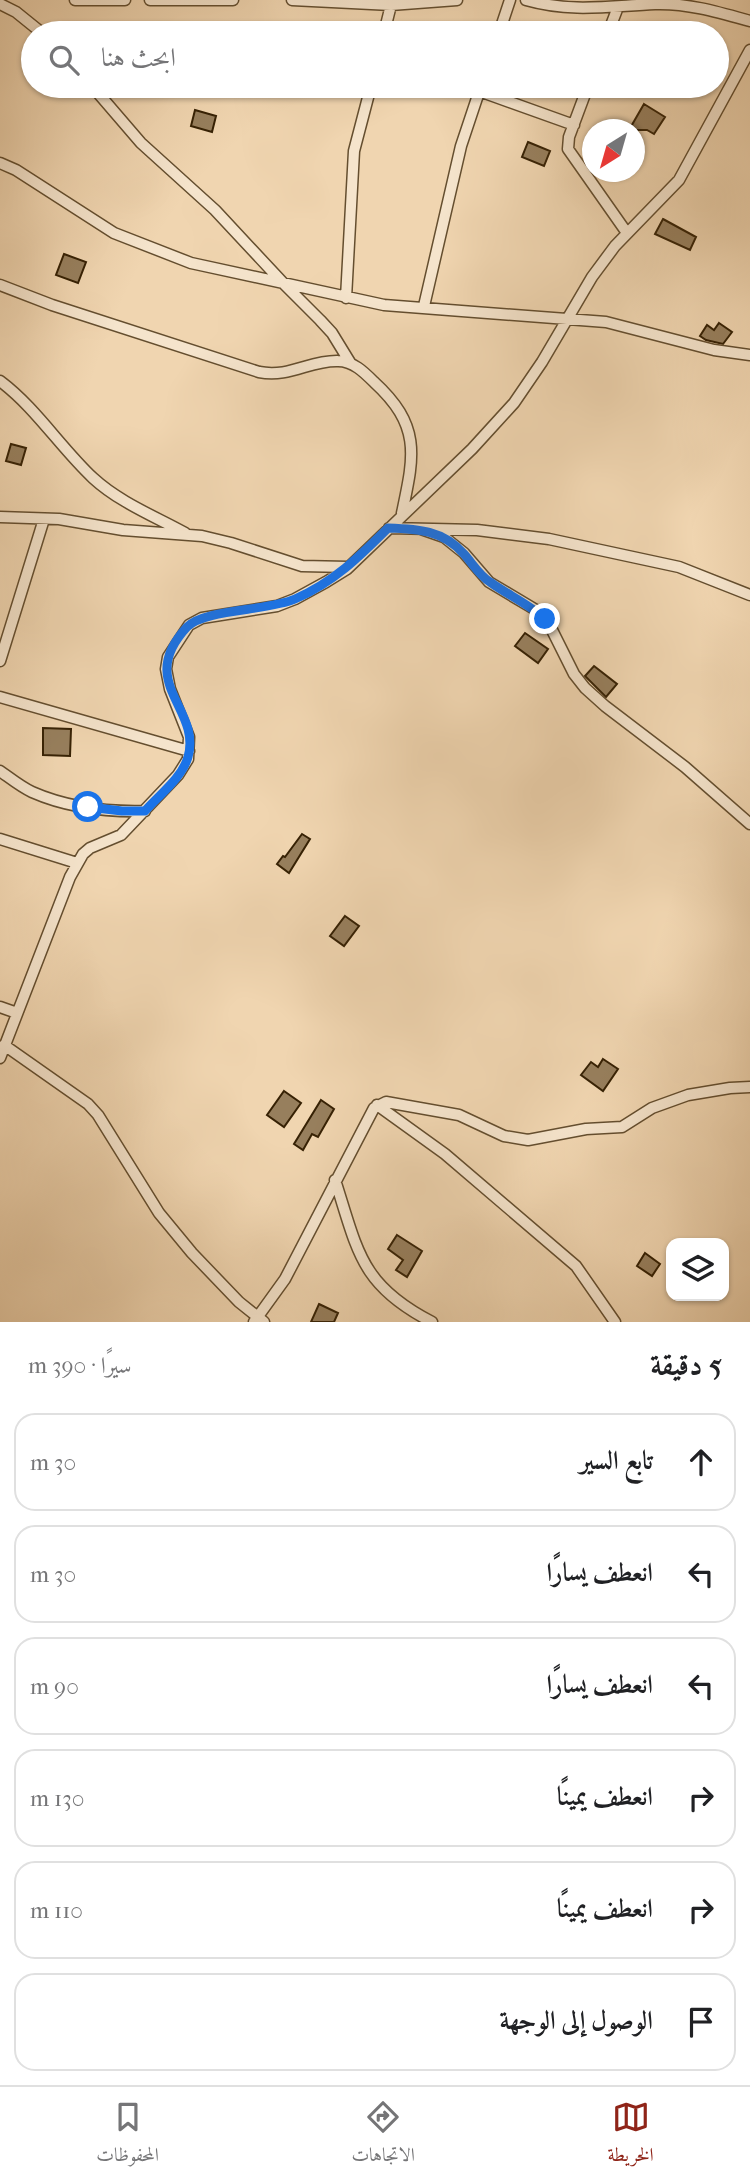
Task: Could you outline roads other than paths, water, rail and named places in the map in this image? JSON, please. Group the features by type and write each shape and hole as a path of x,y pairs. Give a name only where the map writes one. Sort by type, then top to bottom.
{"street":[{"path":"75,0 125,0"},
{"path":"149,0 233,0"},
{"path":"292,0 391,5 457,0"},
{"path":"503,21 510,0"},
{"path":"526,0 546,6 696,6 750,21"},
{"path":"0,4 27,21"},
{"path":"387,21 391,5"},
{"path":"613,21 618,7"},
{"path":"729,88 750,50"},
{"path":"102,98 141,143 215,209 332,334 351,364 386,393 402,415 411,437 413,451 402,515"},
{"path":"346,298 354,151 368,98"},
{"path":"424,306 461,145 477,98"},
{"path":"505,98 573,125"},
{"path":"583,98 568,142 570,153 627,233"},
{"path":"0,1058 77,863 90,848 121,835 178,775 188,759 190,751 187,727 170,688 166,669 172,649 189,625 202,618 276,606 295,599 349,567 472,449 514,403 542,362 592,277 627,233 679,180 724,98"},
{"path":"0,163 16,170 114,233 191,263 384,305 606,322 714,350 750,355"},
{"path":"0,285 52,305 259,372 286,373 328,361 351,364"},
{"path":"0,381 45,424 94,480 126,501 188,534"},
{"path":"0,517 68,520 123,530 188,534 214,538 302,566 349,567"},
{"path":"0,661 44,519"},
{"path":"388,528 477,530 548,539 678,567 750,595"},
{"path":"421,529 444,537 464,553 489,582 536,610 551,628 574,674 585,688 685,767 750,824"},
{"path":"0,697 190,751"},
{"path":"0,771 33,792 58,800 109,810 145,811"},
{"path":"0,839 77,863"},
{"path":"0,1007 17,1013"},
{"path":"4,1045 88,1104 98,1115 159,1213 258,1320 285,1279 377,1105 386,1102 459,1115 504,1136 528,1140 586,1129 622,1127 652,1108 688,1095 750,1087"},
{"path":"377,1105 445,1154 576,1266 615,1322"},
{"path":"335,1180 365,1267 388,1294 432,1322"}]}
